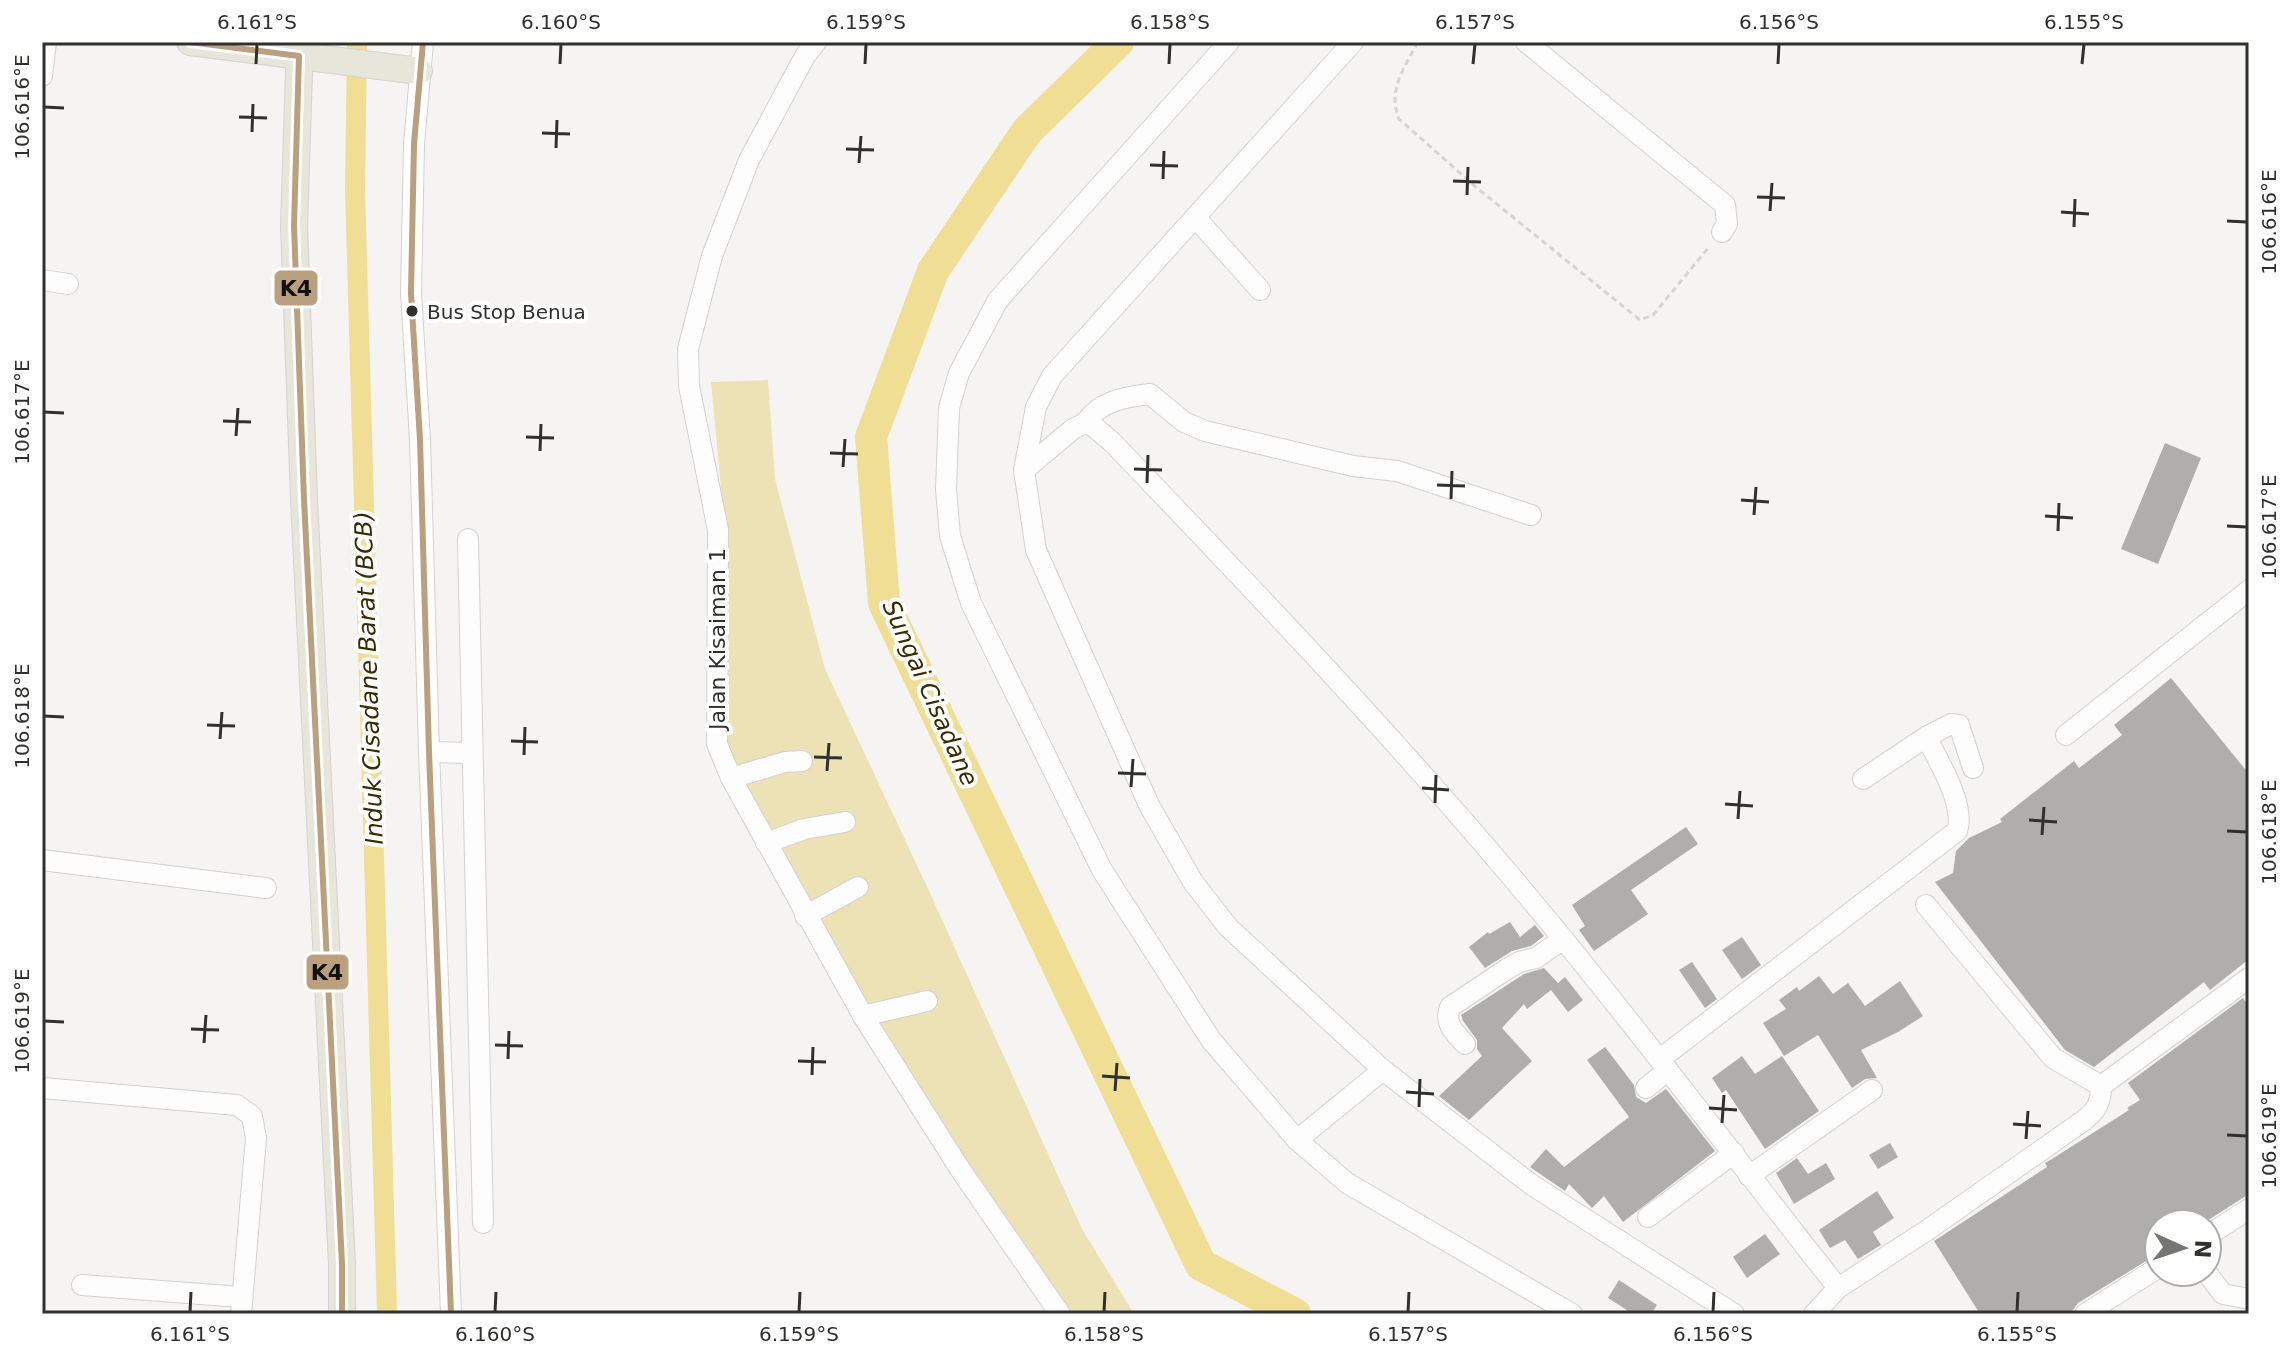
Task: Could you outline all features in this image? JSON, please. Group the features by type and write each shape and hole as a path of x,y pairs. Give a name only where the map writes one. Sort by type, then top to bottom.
{"main road":[{"path":"190,42 305,52 411,70"},
{"path":"305,52 295,255 342,1314"}],"street":[{"path":"42,76 46,42"},
{"path":"423,42 411,70 414,144 411,293 420,440 451,1314"},
{"name":"Jalan Kisaiman 1","path":"816,42 805,56 749,160 712,256 688,349 689,386 718,530 717,744 731,778 805,916 863,1016 960,1169 1060,1314"},
{"path":"1229,42 998,300 959,373 949,408 946,489 950,536 971,603 1102,870 1211,1040 1297,1140 1347,1183 1572,1314"},
{"path":"1353,42 1052,376 1036,407 1024,470 1036,550 1149,805 1193,882 1228,927 1383,1070 1532,1185 1734,1314"},
{"path":"1526,42 1725,205 1727,224 1722,232"},
{"path":"1196,218 1260,290"},
{"path":"42,280 68,284"},
{"path":"1024,470 1073,429 1085,423 1093,410 1122,397 1150,394 1184,422 1205,431 1353,466 1397,471 1531,515"},
{"path":"1085,423 1112,442 1289,626 1414,763 1664,1065 1838,1288"},
{"path":"468,539 483,1223"},
{"path":"2066,735 2249,590"},
{"path":"1863,779 1951,724 1959,725 1973,768"},
{"path":"1646,1088 1664,1065 1957,831 1960,816 1946,776 1926,737"},
{"path":"429,752 471,753"},
{"path":"731,778 785,762 802,761"},
{"path":"766,843 804,829 845,822"},
{"path":"42,860 266,888"},
{"path":"805,916 858,887"},
{"path":"1926,905 2053,1058 2101,1086"},
{"path":"1465,1044 1449,1026 1447,1017 1450,1007 1507,969 1536,958 1562,940"},
{"path":"1814,1314 1838,1288 1926,1231 2083,1121 2099,1106 2101,1086 2249,978"},
{"path":"863,1016 927,1001"},
{"path":"1297,1140 1383,1070"},
{"path":"42,1088 237,1105 252,1116 256,1138 241,1306 82,1285"},
{"path":"1749,1176 1872,1090"},
{"path":"1648,1217 1734,1153"},
{"path":"2223,1226 2249,1209"},
{"path":"2085,1314 2143,1277"},
{"path":"2218,1288 2223,1294 2249,1299"}],"path":[{"path":"1418,42 1394,88 1394,109 1399,119 1477,188 1640,320 1653,315 1722,232"}],"shaded area":[{"path":"768,380 775,479 825,669 1082,1229 1133,1312 1130,1314 1051,1314 862,1033 715,767 725,529 711,382"}],"building":[{"path":"2165,443 2201,458 2158,564 2121,549"},
{"path":"2171,678 2249,774 2249,959 2210,990 2204,982 2094,1067 2065,1050 1935,882 1953,873 1956,851 1969,838 2002,822 2000,819 2074,761 2079,768 2122,735 2114,725"},
{"path":"1686,827 1698,844 1631,890 1648,914 1594,951 1579,930 1585,926 1572,905"},
{"path":"1510,922 1520,937 1535,925 1544,936 1531,946 1512,951 1485,968 1469,947 1488,932"},
{"path":"1742,937 1761,965 1742,979 1722,950"},
{"path":"1692,962 1717,999 1705,1008 1679,970"},
{"path":"1544,968 1558,983 1565,977 1583,1000 1568,1012 1551,990 1527,1009 1524,1004 1502,1028 1532,1061 1469,1120 1439,1096 1482,1056 1477,1049 1477,1040 1461,1015 1524,974"},
{"path":"1819,976 1833,994 1848,983 1865,1006 1900,981 1923,1016 1861,1050 1877,1078 1865,1079 1852,1088 1818,1035 1784,1056 1763,1023 1786,1009 1779,1000 1797,987 1799,991"},
{"path":"2243,998 2249,1007 2249,1194 2223,1211 2223,1208 2143,1208 2143,1263 2078,1303 2070,1314 1980,1314 1934,1241 2047,1167 2045,1163 2129,1110 2127,1108 2140,1100 2128,1083"},
{"path":"1605,1047 1634,1085 1636,1097 1646,1103 1666,1089 1715,1151 1623,1222 1604,1196 1592,1208 1569,1184 1565,1191 1530,1167 1546,1149 1564,1167 1629,1117 1587,1060"},
{"path":"1742,1056 1755,1074 1782,1056 1819,1111 1765,1149 1726,1090 1722,1093 1712,1078"},
{"path":"1890,1143 1898,1157 1878,1169 1869,1155"},
{"path":"1797,1158 1808,1174 1826,1163 1835,1179 1794,1204 1776,1173"},
{"path":"1877,1191 1894,1218 1873,1232 1881,1245 1858,1259 1845,1240 1830,1248 1819,1230"},
{"path":"1765,1234 1780,1254 1747,1278 1733,1257"},
{"path":"1619,1280 1657,1305 1651,1314 1633,1314 1608,1298"}],"waterway":[{"name":"Induk Cisadane Barat (BCB)","path":"357,42 355,190 387,1314"},
{"name":"Sungai Cisadane","path":"1118,42 1027,131 933,271 871,437 884,603 1201,1265 1295,1314"}],"transit line":[{"name":"K4","path":"190,42 299,56 294,225 342,1314"},
{"name":"K4","path":"423,42 414,144 411,293 420,440 451,1314"}],"place":[{"name":"Bus Stop Benua","path":"412,311"}]}
